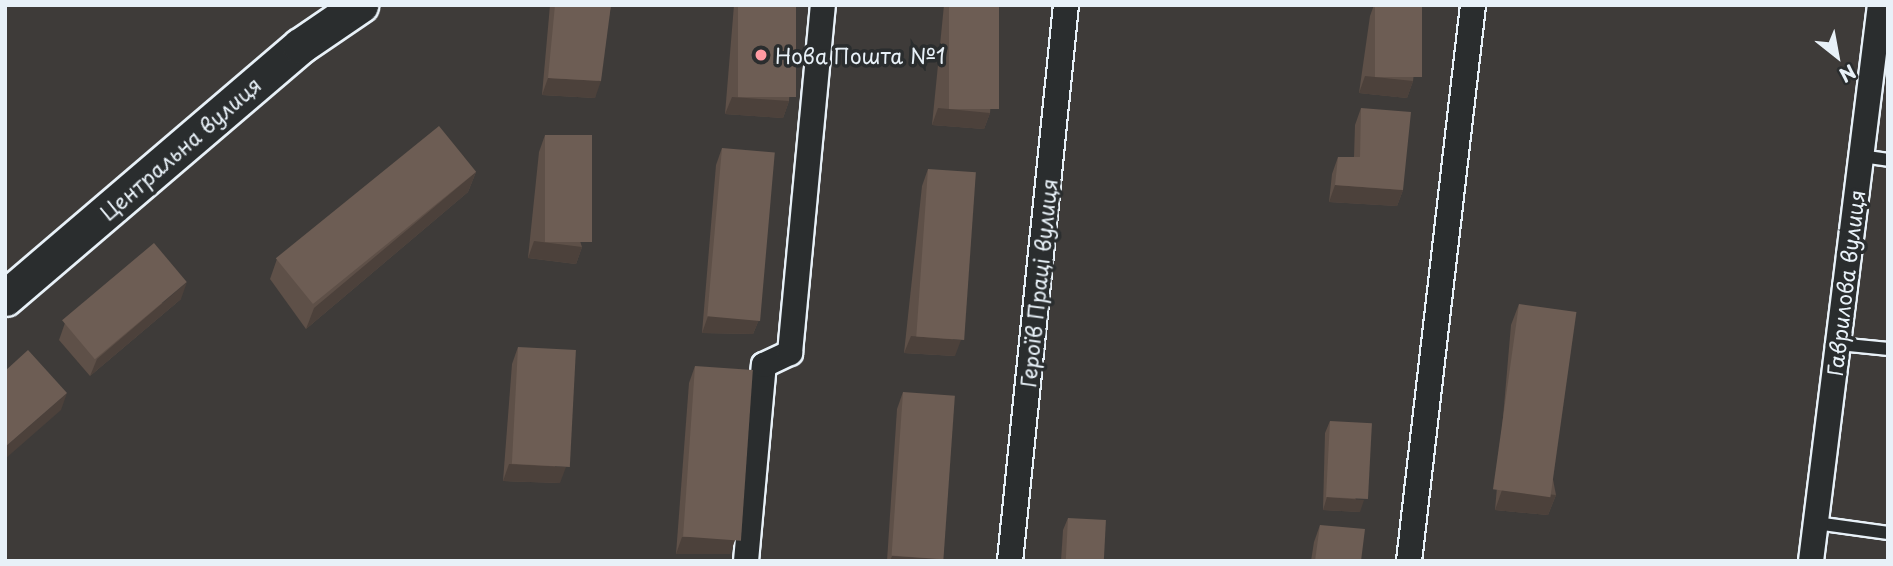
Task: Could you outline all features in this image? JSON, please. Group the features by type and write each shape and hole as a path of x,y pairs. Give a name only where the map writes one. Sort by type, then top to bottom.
{"main road":[{"name":"Центральна вулиця","path":"5,298 300,46 360,5"}],"street":[{"path":"746,561 764,365 790,353 823,5"},
{"name":"Героїв Праці вулиця","path":"1010,561 1066,5"},
{"path":"1409,561 1474,5"},
{"name":"Гаврилова вулиця","path":"1811,561 1880,5"}],"lane":[{"path":"1861,156 1888,160"},
{"path":"1838,344 1888,349"},
{"path":"1816,523 1888,533"}],"building":[{"path":"555,5 611,5 601,81 548,78"},
{"path":"738,5 796,5 796,97 738,97"},
{"path":"949,5 999,5 999,109 949,109"},
{"path":"1375,5 1422,5 1422,77 1375,77"},
{"path":"1361,108 1411,112 1403,190 1335,185 1338,157 1360,157"},
{"path":"439,126 476,172 313,304 276,258"},
{"path":"545,135 592,135 592,242 545,242"},
{"path":"722,148 775,153 760,321 707,316"},
{"path":"928,169 976,172 964,340 916,337"},
{"path":"154,243 187,282 95,359 62,320"},
{"path":"1519,304 1576,312 1550,497 1493,489"},
{"path":"518,347 576,350 570,467 512,464"},
{"path":"28,350 67,393 5,447 5,371"},
{"path":"695,366 753,370 741,541 683,537"},
{"path":"903,392 955,396 943,559 892,556"},
{"path":"1330,421 1372,423 1368,499 1326,497"},
{"path":"1068,518 1106,520 1104,561 1066,561"},
{"path":"1320,525 1365,529 1361,561 1315,561"}],"place":[{"name":"Нова Пошта №1","path":"761,55"}]}
